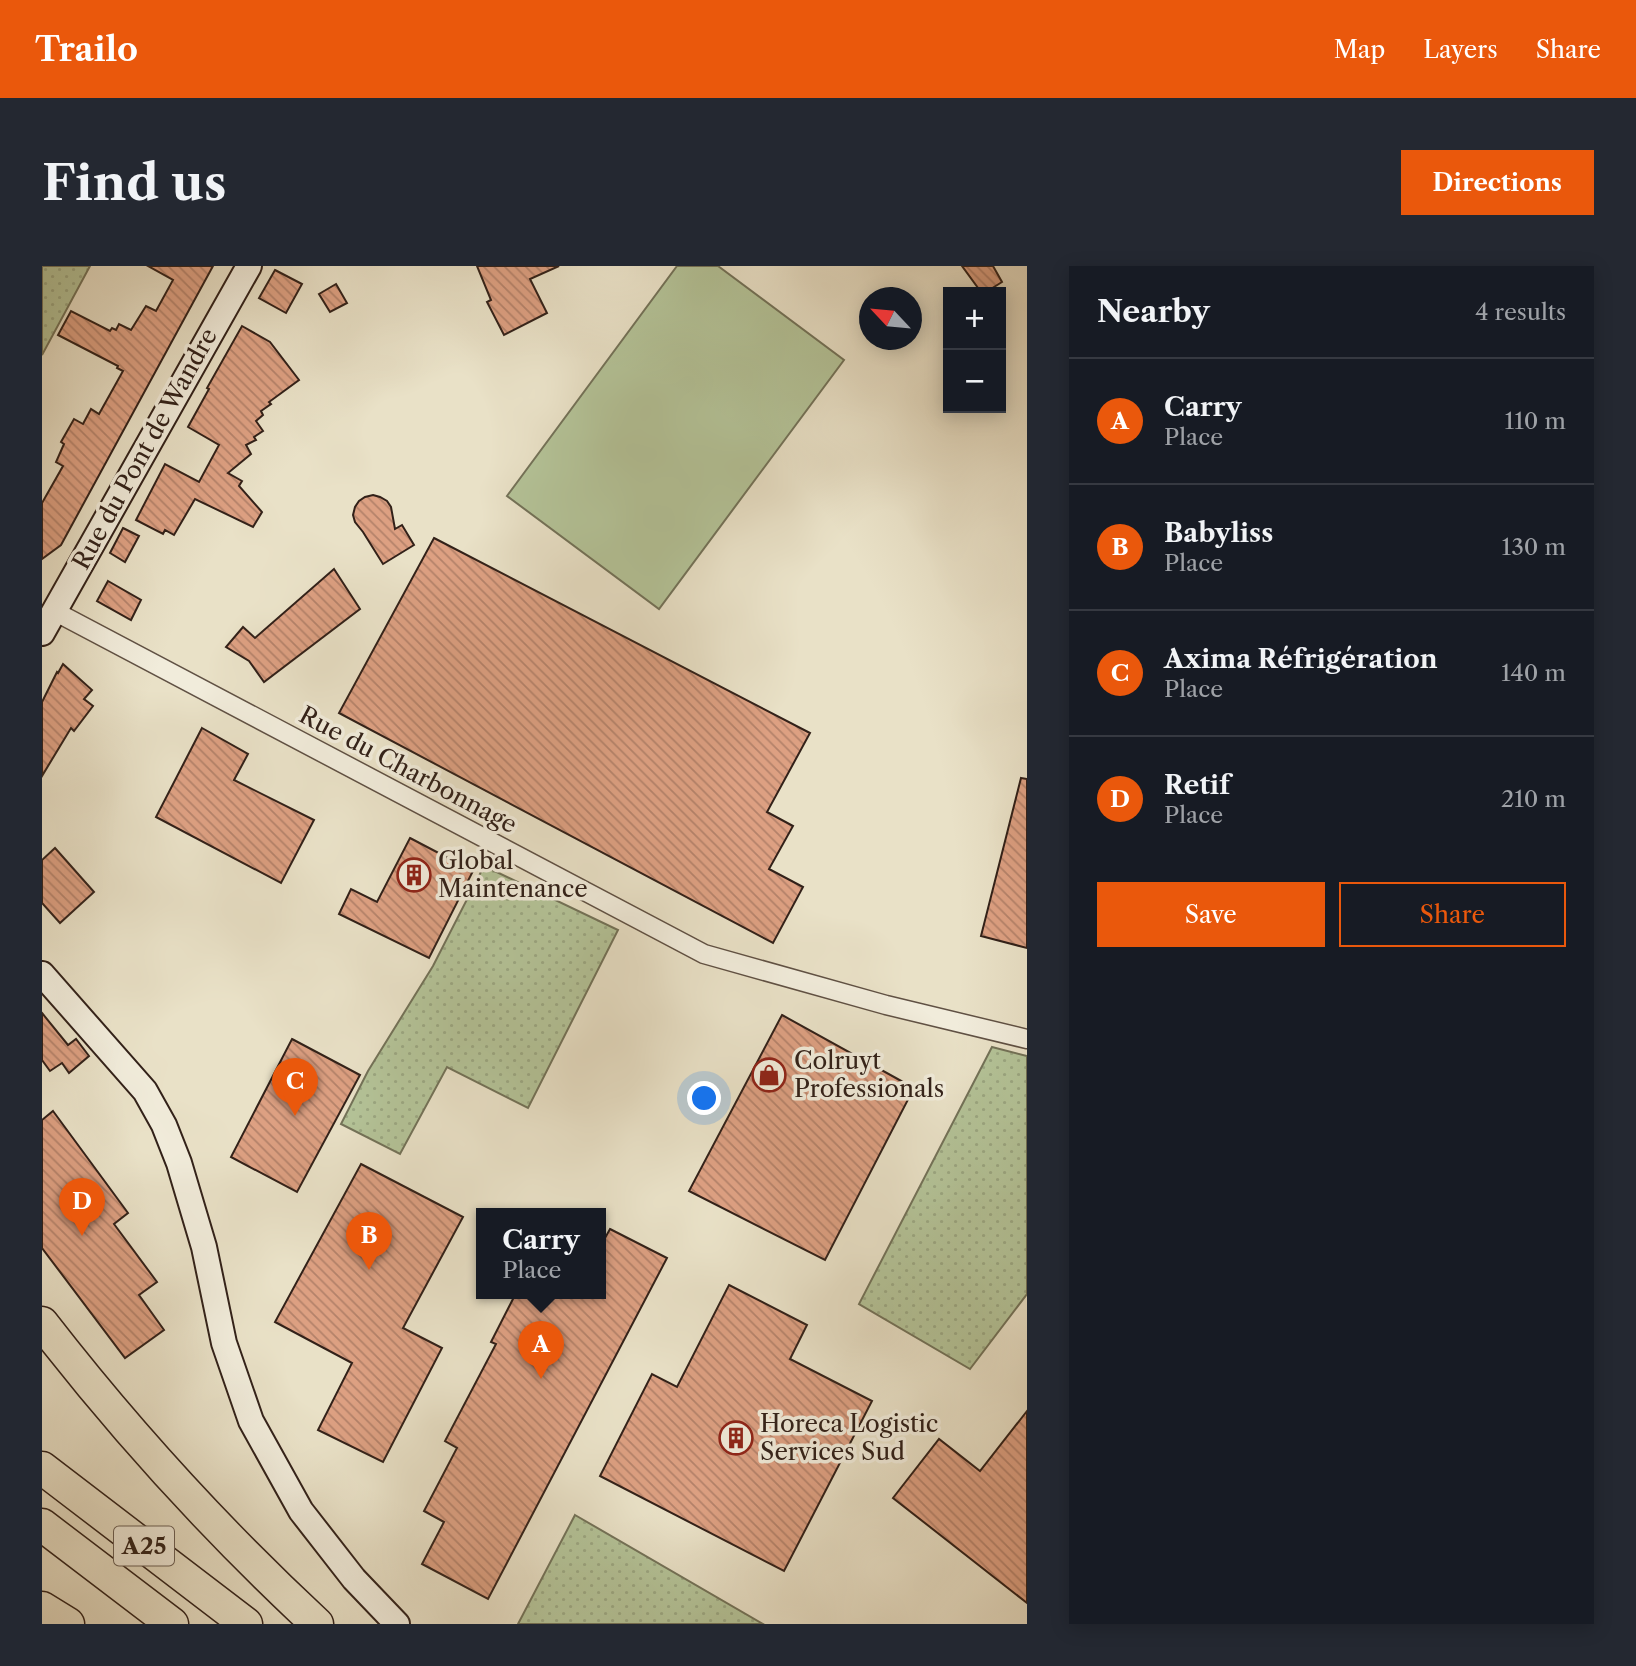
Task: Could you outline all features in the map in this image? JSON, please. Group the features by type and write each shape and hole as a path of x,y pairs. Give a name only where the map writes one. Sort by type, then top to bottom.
{"highway":[{"name":"A25","path":"42,1323 192,1499 317,1624"},
{"name":"A25","path":"42,1468 246,1624"},
{"name":"A25","path":"42,1525 172,1624"},
{"path":"42,1608 68,1624"}],"main road":[{"name":"Rue du Pont de Wandre","path":"42,633 249,266"},
{"path":"42,974 145,1091 164,1125 179,1163 204,1247 224,1343 251,1421 302,1511 354,1579 397,1624"}],"street":[{"name":"Rue du Charbonnage","path":"54,611 704,954 886,1005 1027,1040"}],"green space":[{"path":"42,266 90,266 42,355"},
{"path":"677,266 718,266 844,360 659,609 507,496"},
{"path":"484,866 618,930 528,1108 447,1067 400,1154 341,1124 368,1071 433,966"},
{"path":"992,1047 1027,1056 1027,1294 970,1369 859,1304"},
{"path":"575,1515 763,1624 518,1624"}],"building":[{"path":"148,266 213,266 61,545 42,559 42,503 63,466 56,462 64,444 61,442 74,419 83,424 91,409 99,414 123,371 58,335 71,311 110,331 112,328 116,330 119,324 131,330 146,306 156,311 173,280"},
{"path":"477,266 559,266 530,279 547,313 504,335 487,302 491,300"},
{"path":"962,266 993,266 1002,282 994,287 977,287"},
{"path":"275,270 302,284 286,313 259,298"},
{"path":"336,284 347,303 330,312 319,294"},
{"path":"242,326 270,342 299,380 261,411 263,415 256,421 263,431 254,437 256,440 246,445 251,454 228,473 242,481 239,486 262,512 253,527 195,499 174,535 165,530 163,534 136,520 165,464 199,482 219,445 188,427"},
{"path":"373,495 387,501 391,507 395,529 402,525 414,545 383,564 353,515 359,501"},
{"path":"123,528 139,536 125,562 110,553"},
{"path":"434,538 810,733 767,812 793,826 769,869 803,887 773,943 339,713"},
{"path":"334,569 360,609 264,682 249,661 226,647 243,627 255,638"},
{"path":"108,581 141,600 131,620 97,601"},
{"path":"63,664 92,690 84,699 93,706 74,731 71,728 42,776 42,702"},
{"path":"202,728 248,754 234,780 314,820 281,883 156,817"},
{"path":"1021,778 1027,779 1027,948 981,936"},
{"path":"410,838 473,871 429,958 339,914 351,889 377,902"},
{"path":"55,848 94,892 60,923 42,903 42,860"},
{"path":"42,1013 68,1045 76,1039 89,1056 69,1073 62,1063 50,1071 42,1060"},
{"path":"782,1015 914,1088 825,1260 689,1191"},
{"path":"292,1039 360,1075 297,1192 231,1157"},
{"path":"53,1111 128,1213 114,1224 157,1282 139,1295 164,1330 125,1358 42,1248 42,1120"},
{"path":"361,1164 463,1217 403,1328 442,1348 383,1462 318,1430 352,1363 275,1322"},
{"path":"610,1229 667,1258 488,1599 422,1564 444,1522 424,1511 457,1448 445,1441 496,1344 491,1342 513,1299 606,1299 606,1236"},
{"name":"Horeca Logistic Services Sud","path":"729,1285 807,1325 790,1359 872,1401 784,1571 600,1476 652,1374 677,1387"},
{"path":"1027,1411 1027,1603 893,1498 939,1439 980,1471"}],"place":[{"name":"Global Maintenance","path":"414,875"},
{"name":"Colruyt Professionals","path":"769,1075"},
{"name":"Axima Réfrigération","path":"295,1116"},
{"name":"Retif","path":"82,1236"},
{"name":"Babyliss","path":"369,1270"},
{"name":"Carry","path":"541,1379"},
{"name":"Horeca Logistic Services Sud","path":"736,1438"}]}
